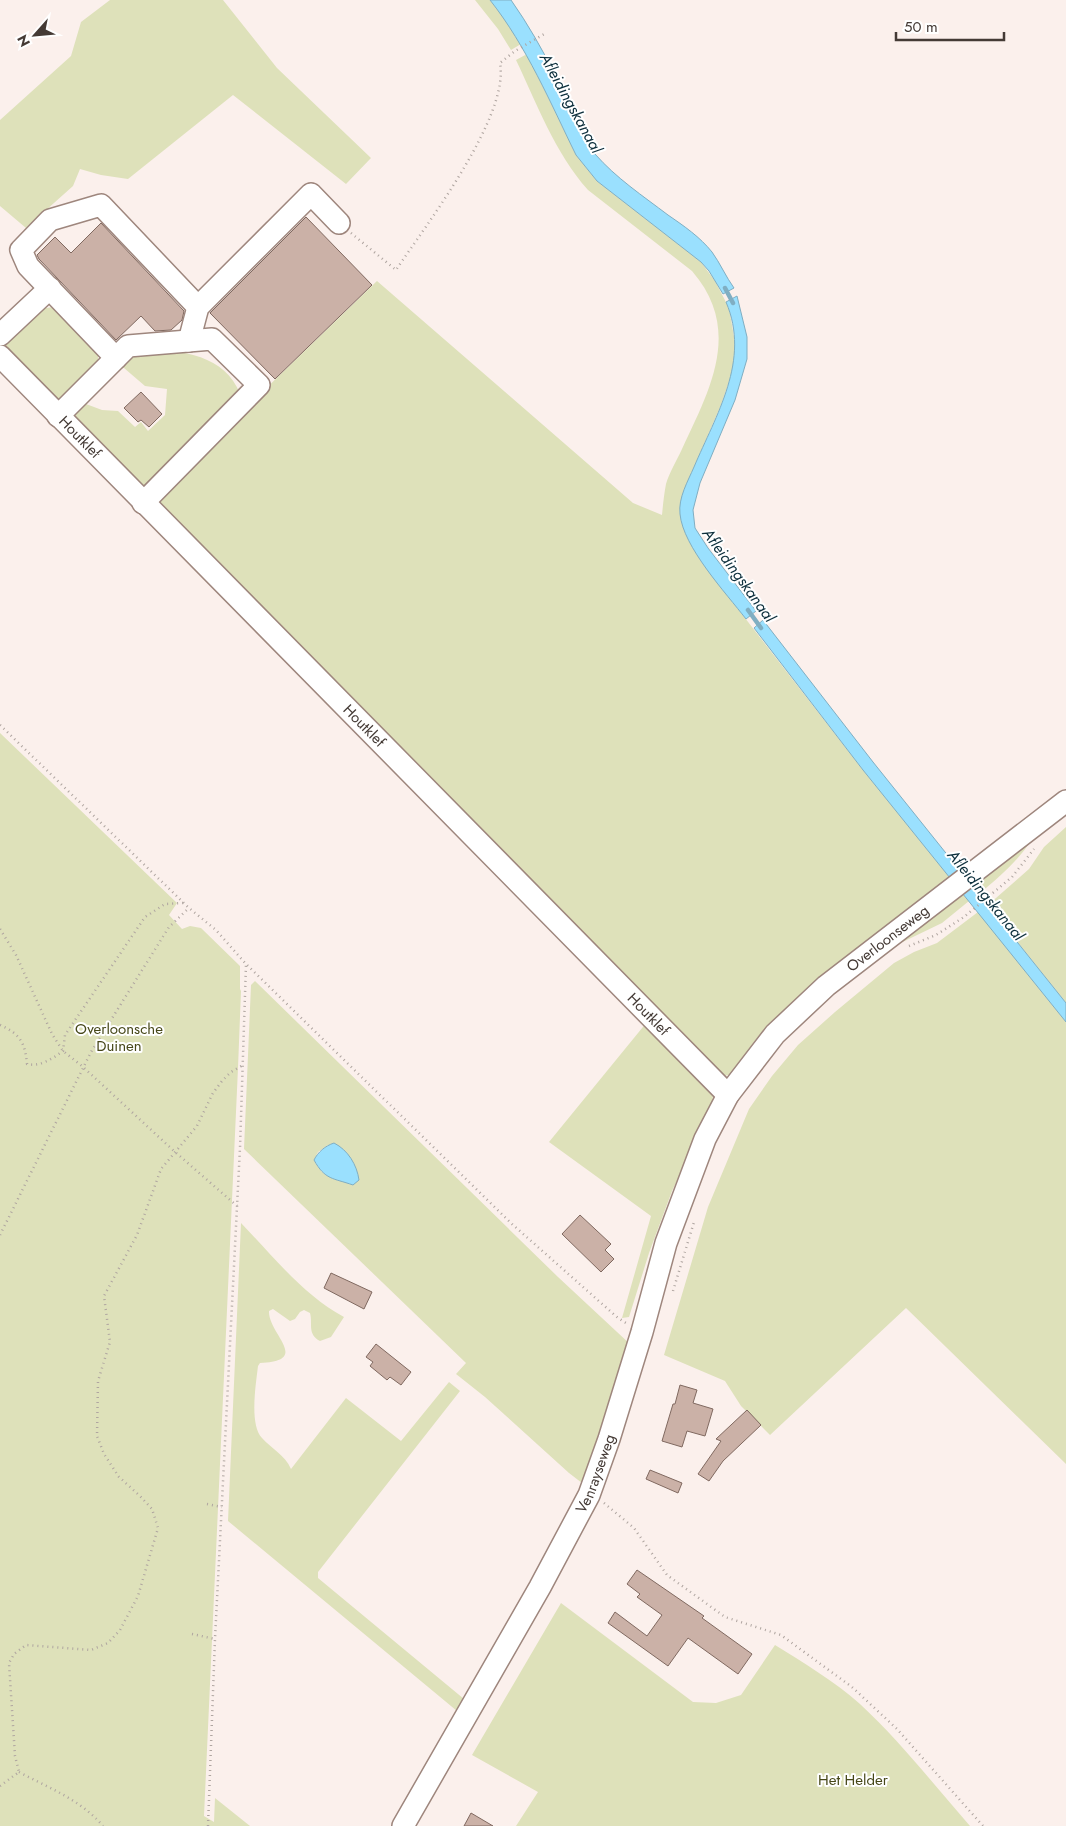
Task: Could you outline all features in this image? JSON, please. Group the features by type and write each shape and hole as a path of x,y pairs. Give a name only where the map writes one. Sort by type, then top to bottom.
{"street":[{"path":"190,341 198,307 310,194 339,223"},
{"path":"116,358 28,266 21,250 50,220 101,205 198,307"},
{"path":"0,335 50,288"},
{"path":"58,416 128,346 212,339 259,385 143,503"},
{"name":"Houtklef","path":"0,356 728,1095"},
{"name":"Overloonseweg","path":"728,1095 775,1034 826,986 1066,801"},
{"name":"Venrayseweg","path":"403,1826 540,1587 589,1495 609,1439 642,1332 669,1234 705,1139 728,1095"}],"path":[{"path":"339,223 396,270 476,149 499,92 500,63 515,51 546,33"},
{"path":"0,725 184,903 216,930 246,964 512,1224 618,1318 642,1332"},
{"name":"Overloonseweg","path":"908,946 936,935 964,917 1012,877 1039,842"},
{"path":"0,1025 11,1030 22,1040 27,1064 33,1066 50,1060 63,1051 66,1035 145,917 165,904 184,903"},
{"path":"0,1235 91,1052 169,927 190,908"},
{"path":"0,929 16,955 52,1034 63,1051 237,1206"},
{"path":"208,1826 215,1639 237,1206 246,964"},
{"path":"103,1826 93,1814 66,1796 19,1772 15,1756 9,1663 14,1654 26,1645 91,1650 108,1643 120,1630 138,1596 158,1528 152,1509 140,1496 118,1478 104,1454 97,1436 98,1381 110,1342 104,1296 136,1235 160,1169 197,1126 213,1093 222,1081 242,1065"},
{"path":"604,1503 634,1528 667,1575 725,1617 781,1635 852,1687 897,1729 983,1826"},
{"path":"207,1504 222,1507"},
{"path":"192,1634 215,1639"},
{"path":"0,1786 19,1772"}],"green space":[{"path":"110,0 223,0 277,68 371,158 346,184 233,95 128,179 101,175 80,169 73,186 26,228 0,206 0,120 71,56 81,22"},
{"path":"475,0 490,0 508,22 521,44 511,50 498,29"},
{"path":"527,54 576,155 597,181 701,262 715,281 729,308 736,348 732,373 721,405 683,493 700,560 863,770 951,879 788,1007 757,1038 729,1075 723,1076 160,506 161,490 377,281 633,503 662,515 667,480 703,404 717,360 719,337 716,315 707,293 692,271 588,190 576,176 556,144 516,60"},
{"path":"53,307 98,350 98,366 59,404 0,345 40,309"},
{"path":"133,350 179,352 209,361 222,369 232,380 240,394 146,488 138,487 76,421 75,409 79,404 86,404 102,410 118,411 135,427 141,422 148,431 165,415 167,389 145,386 117,362"},
{"name":"Overloonsche Duinen","path":"0,733 177,903 169,915 182,929 190,926 201,928 240,966 238,1068 204,1816 214,1822 215,1798 250,1826 0,1826"},
{"path":"1066,827 1066,1003 988,905 1029,869 1044,847"},
{"path":"1031,841 1013,863 979,894 972,885"},
{"path":"962,892 969,901 942,923 884,951"},
{"path":"978,912 1066,1022 1066,1464 906,1308 770,1435 741,1406 725,1381 664,1355 708,1207 749,1109 772,1076 798,1045 894,963 914,952 937,943"},
{"path":"255,981 558,1277 631,1345 588,1485 582,1483 569,1473 485,1397 456,1374 466,1363 244,1149 251,985","holes":["328,1145 339,1180 324,1173 314,1160 318,1152"]},
{"path":"647,1022 713,1094 712,1106 672,1191 649,1253 629,1317 622,1318 651,1216 549,1142"},
{"path":"241,1223 315,1298 344,1317 331,1337 320,1341 313,1335 310,1313 304,1310 295,1319 290,1321 273,1309 269,1311 270,1320 284,1345 285,1352 283,1357 275,1361 260,1363 258,1366 254,1414 258,1432 262,1438 282,1456 291,1469 346,1398 401,1441 449,1382 460,1391 318,1572 318,1578 464,1699 457,1711 228,1521"},
{"name":"Het Helder","path":"561,1603 693,1702 716,1703 741,1695 775,1645 829,1680 860,1704 903,1748 970,1826 516,1826 538,1792 472,1755"}],"water":[{"path":"490,0 511,0 535,37 595,154 639,194 702,241 715,256 734,288 723,294 701,262 597,181 576,155 527,56"},
{"path":"737,296 747,337 747,359 735,400 700,483 693,510 695,528 756,611 746,619 697,555 683,527 680,514 680,502 684,490 728,387 735,345 733,324 726,302"},
{"path":"763,620 873,762 1066,1003 1066,1022 863,770 754,628"},
{"path":"334,1143 348,1154 354,1164 359,1180 353,1185 326,1175 314,1160 322,1150"}],"building":[{"path":"306,217 372,285 275,379 210,313"},
{"path":"101,223 184,311 182,320 171,330 155,331 141,316 116,340 39,259 37,255 55,237 71,253"},
{"path":"141,392 162,414 149,427 141,420 138,422 124,408"},
{"path":"580,1215 611,1244 605,1250 614,1259 601,1272 562,1234"},
{"path":"331,1273 372,1292 364,1309 324,1288"},
{"path":"376,1344 411,1372 401,1385 390,1377 387,1380 370,1366 373,1362 366,1357"},
{"path":"680,1385 697,1390 693,1403 713,1409 705,1436 687,1431 682,1447 662,1441"},
{"path":"747,1410 761,1425 723,1461 709,1481 698,1474 721,1441 716,1439"},
{"path":"650,1470 682,1483 678,1493 646,1479"},
{"path":"637,1570 704,1616 702,1618 752,1654 738,1674 688,1638 668,1666 608,1623 615,1612 647,1636 662,1615 637,1597 640,1594 627,1584"},
{"path":"471,1813 493,1826 464,1826"}],"waterway":[{"name":"Afleidingskanaal","path":"725,288 733,303"},
{"name":"Afleidingskanaal","path":"748,610 761,628"}]}
